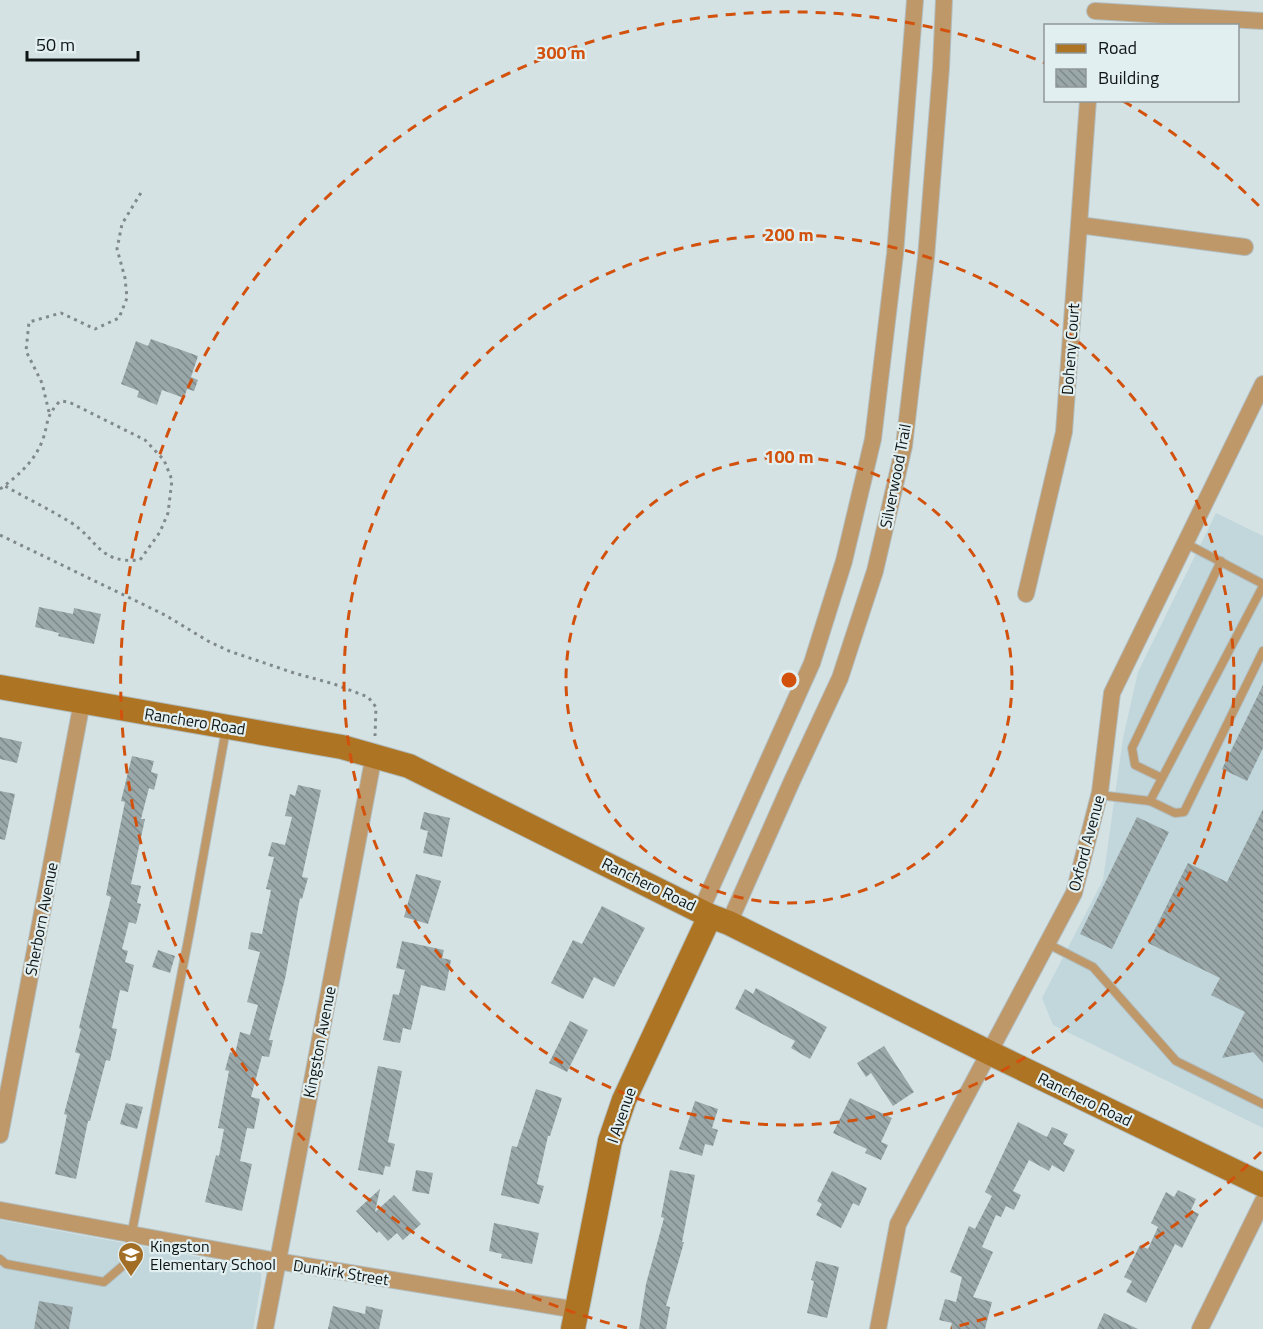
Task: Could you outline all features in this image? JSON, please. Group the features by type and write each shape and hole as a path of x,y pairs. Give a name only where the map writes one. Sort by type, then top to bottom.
{"main road":[{"name":"Ranchero Road","path":"0,687 342,747 422,771 990,1053 1263,1185"},
{"name":"I Avenue","path":"575,1320 610,1141 624,1100 713,916"}],"street":[{"name":"Silverwood Trail","path":"713,916 812,663 844,561 870,450 895,254 915,0"},
{"name":"Silverwood Trail","path":"713,916 792,781 840,678 877,560 904,446 925,270 944,0"},
{"path":"1094,12 1263,21"},
{"name":"Doheny Court","path":"1026,594 1064,432 1088,102"},
{"path":"1079,225 1245,247"},
{"name":"Oxford Avenue","path":"878,1329 898,1224 1074,893 1099,795 1112,693 1263,384"},
{"name":"Sherborn Avenue","path":"0,1135 82,702"},
{"name":"Kingston Avenue","path":"265,1329 374,755"},
{"path":"1200,1329 1263,1201"},
{"name":"Dunkirk Street","path":"0,1209 575,1320"}],"lane":[{"path":"1150,801 1263,585 1185,543"},
{"path":"1162,778 1135,765 1132,748 1221,561"},
{"path":"1099,795 1150,801 1175,813 1184,812 1263,651"},
{"path":"0,1259 6,1264 104,1282 126,1263 226,726"},
{"path":"1048,944 1093,967 1176,1061 1263,1104"}],"path":[{"path":"0,489 30,464 43,440 49,412 42,383 26,351 29,322 61,313 95,329 119,318 127,298 125,278 117,249 122,224 142,191"},
{"path":"5,486 73,523 109,557 125,561 140,560 160,532 168,513 172,480 164,460 145,440 69,402 60,401 49,412"},
{"path":"0,535 165,615 219,646 368,697 376,707 374,755"}],"shaded area":[{"path":"1216,513 1263,536 1263,1128 1053,1025 1042,998 1103,880 1123,738 1138,672"},
{"name":"Kingston Elementary School","path":"0,1220 252,1267 261,1273 253,1329 0,1329"}],"building":[{"path":"151,339 198,356 191,377 198,380 194,391 187,389 184,398 162,390 157,405 137,397 139,391 121,384 136,341 148,346"},
{"path":"39,607 73,614 74,608 101,614 94,644 58,636 59,633 35,627"},
{"path":"1263,685 1263,748 1247,781 1222,769"},
{"path":"0,737 22,742 17,763 0,759"},
{"path":"132,756 154,761 151,772 158,774 154,790 149,788 141,819 145,819 131,884 141,886 137,903 141,904 136,924 129,922 122,949 128,951 125,962 134,965 128,992 120,990 112,1028 117,1029 110,1061 106,1060 90,1121 88,1121 76,1179 55,1174 67,1115 64,1114 80,1054 75,1052 81,1029 79,1028 111,897 106,895 125,802 121,801"},
{"path":"298,785 321,790 302,877 308,878 302,899 300,898 285,979 269,1040 273,1040 269,1057 262,1056 251,1097 260,1099 254,1129 247,1128 240,1161 252,1164 242,1211 205,1202 216,1155 219,1156 224,1129 218,1128 229,1071 225,1070 230,1052 235,1054 240,1032 250,1035 258,1005 247,1002 260,952 248,949 251,932 262,934 271,890 266,889 274,857 268,856 272,842 285,845 292,817 285,816 290,794 295,796"},
{"path":"0,791 15,794 5,840 0,839"},
{"path":"1263,809 1263,1063 1253,1052 1222,1058 1245,1012 1211,995 1220,978 1148,943 1188,863 1227,882"},
{"path":"424,812 450,818 442,857 423,853 428,831 420,829"},
{"path":"1137,817 1169,832 1112,949 1080,934"},
{"path":"416,874 441,881 428,924 404,917"},
{"path":"602,906 645,928 614,987 594,977 583,999 551,983 573,940 582,944"},
{"path":"402,941 444,950 442,958 451,960 445,991 421,985 411,1030 403,1028 400,1043 383,1040 393,994 399,995 405,970 396,968"},
{"path":"158,950 175,956 170,973 152,967"},
{"path":"756,988 827,1027 810,1059 791,1048 795,1041 735,1009 745,989 753,994"},
{"path":"570,1021 588,1030 567,1072 549,1063"},
{"path":"884,1046 914,1092 893,1106 871,1073 866,1077 857,1063"},
{"path":"378,1066 402,1071 388,1142 395,1144 390,1167 385,1166 383,1175 358,1170"},
{"path":"536,1089 562,1098 550,1136 548,1136 537,1184 544,1186 539,1204 501,1195 512,1146 517,1147"},
{"path":"850,1098 892,1118 881,1142 888,1145 881,1160 865,1153 867,1149 833,1133"},
{"path":"695,1101 718,1109 712,1128 718,1130 713,1146 705,1144 702,1156 679,1149"},
{"path":"126,1103 143,1107 137,1129 120,1124"},
{"path":"1018,1122 1047,1137 1052,1127 1068,1134 1063,1144 1075,1150 1064,1172 1052,1165 1049,1171 1029,1160 1013,1191 1021,1195 1014,1210 1006,1206 1001,1217 996,1215 982,1247 993,1252 973,1297 992,1302 985,1329 950,1329 952,1323 939,1320 945,1299 956,1302 962,1277 950,1272 969,1226 975,1229 992,1196 985,1192"},
{"path":"416,1170 433,1173 429,1194 412,1191"},
{"path":"670,1170 695,1175 682,1242 684,1242 666,1306 670,1307 666,1329 639,1329 646,1284 664,1218 661,1217"},
{"path":"832,1171 867,1188 859,1206 853,1203 841,1228 816,1215 822,1204 817,1201"},
{"path":"380,1189 375,1212 394,1195 421,1224 403,1240 397,1233 388,1241 356,1211"},
{"path":"1178,1190 1196,1199 1191,1210 1199,1214 1182,1248 1175,1244 1146,1303 1126,1292 1132,1281 1124,1277 1140,1245 1148,1249 1158,1227 1151,1223 1166,1192 1174,1197"},
{"path":"494,1223 539,1233 532,1264 501,1258 502,1254 489,1251"},
{"path":"816,1261 839,1267 827,1318 807,1313"},
{"path":"39,1301 73,1307 69,1329 34,1329"},
{"path":"333,1306 365,1314 366,1306 383,1310 379,1329 328,1329"},
{"path":"1104,1313 1138,1329 1097,1329"}],"place":[{"name":"Kingston Elementary School","path":"131,1278"}]}
